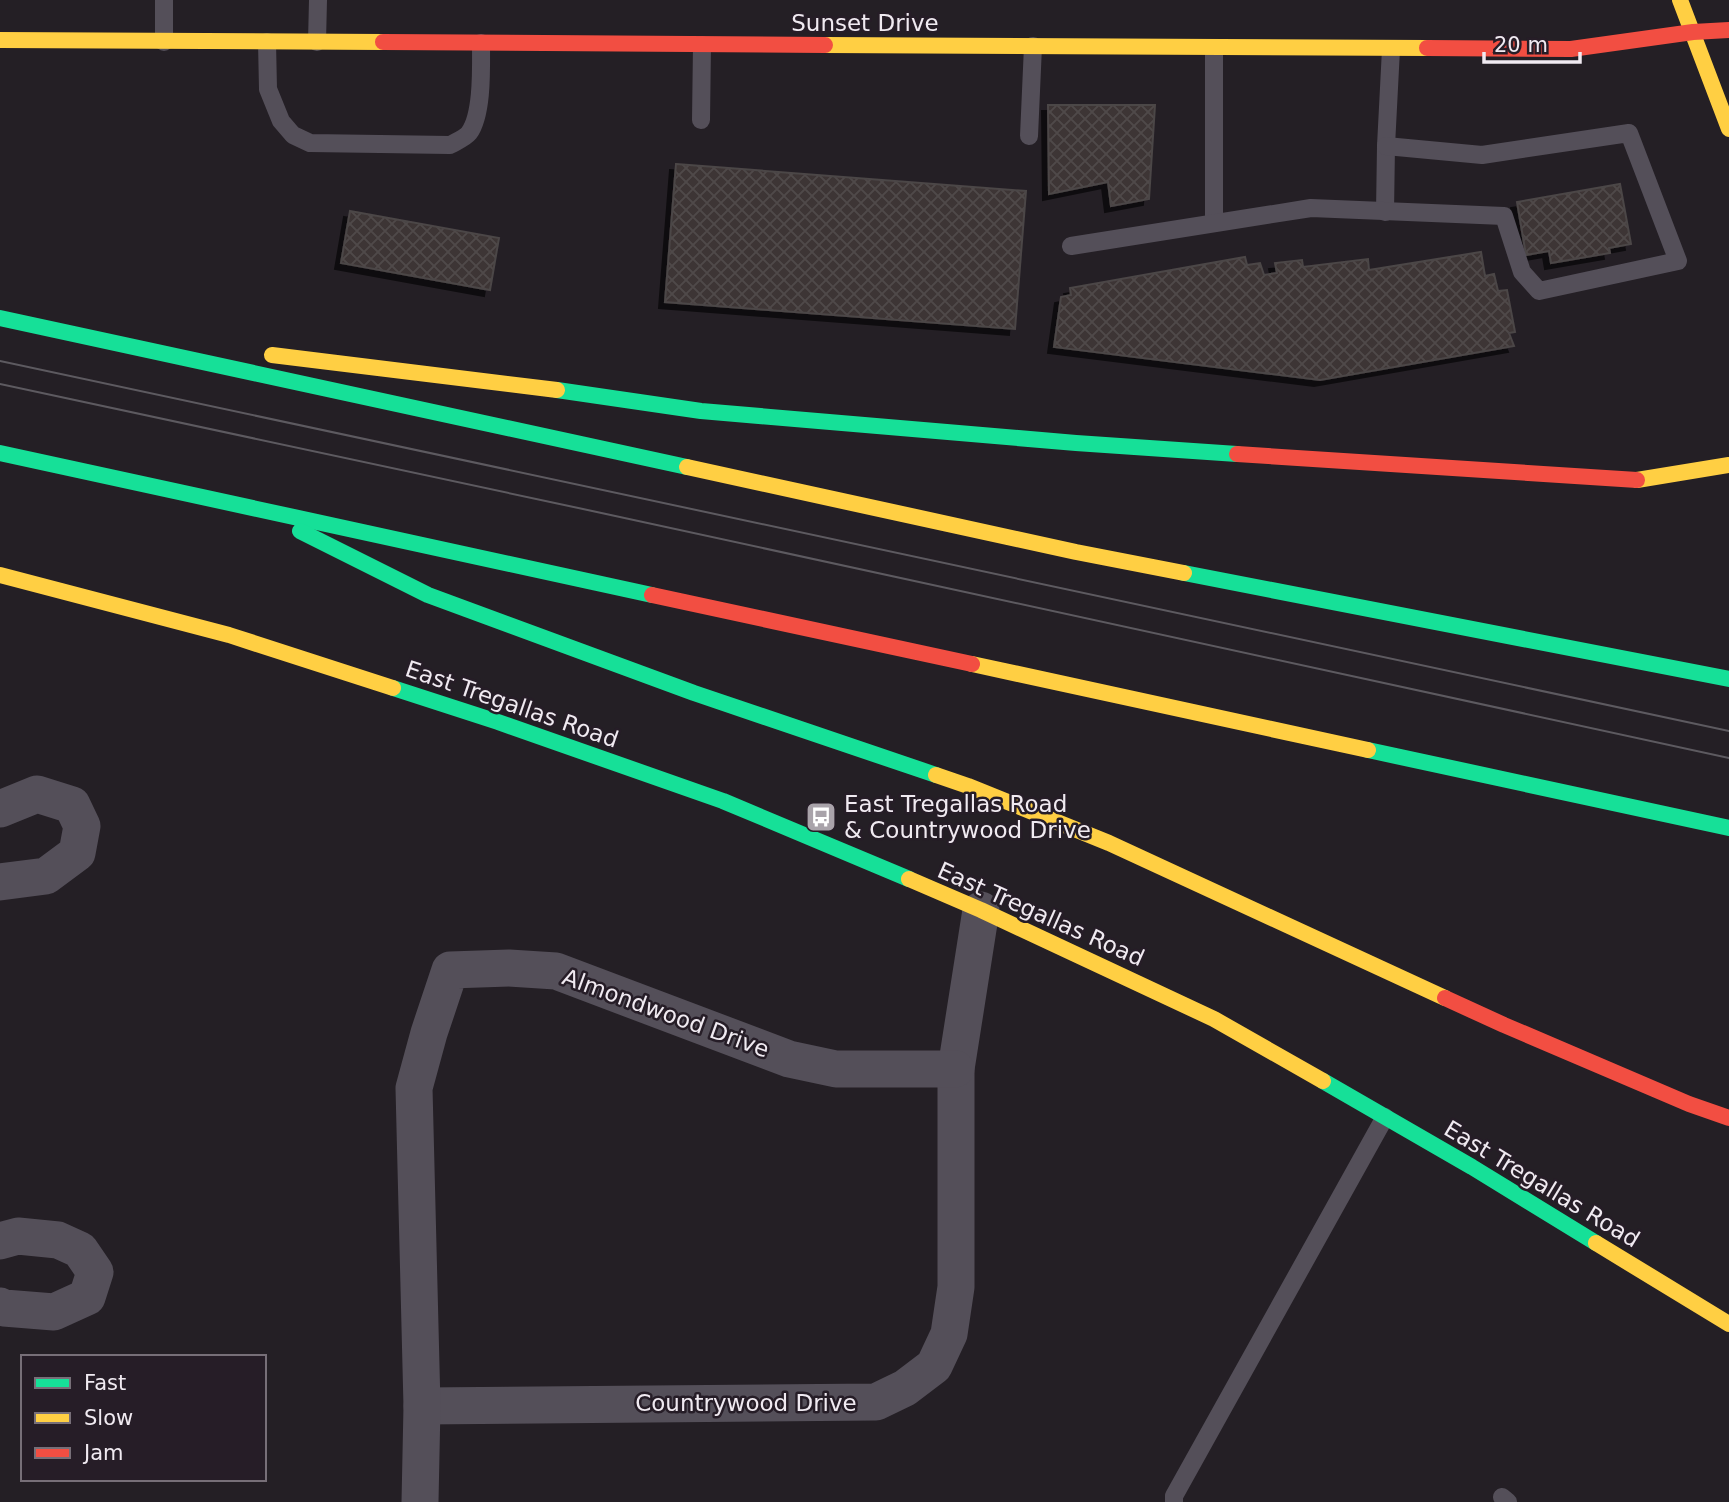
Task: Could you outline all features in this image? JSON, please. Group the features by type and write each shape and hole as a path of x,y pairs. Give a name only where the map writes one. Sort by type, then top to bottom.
{"main road":[{"path":"1680,0 1729,129"},
{"name":"Sunset Drive","path":"0,40 1571,49 1693,32 1729,30"},
{"path":"1693,32 1729,43"},
{"path":"0,318 1076,552 1729,679"},
{"path":"25,324 204,346"},
{"path":"259,353 701,411 1076,443 1635,480 1729,466"},
{"path":"0,453 1729,828"},
{"path":"248,505 428,595 694,693 968,786 1109,843 1504,1025 1689,1104 1729,1118"},
{"name":"East Tregallas Road","path":"0,575 229,635 498,722 723,801 981,910 1214,1018 1472,1167 1729,1324"},
{"path":"1593,653 1729,669"}],"street":[{"path":"0,809 37,794 72,804 82,827 77,853 46,876 0,882"},
{"name":"Countrywood Drive","path":"422,1406 876,1402 905,1388 934,1366 949,1334 956,1287 956,1069 981,910"},
{"name":"Almondwood Drive","path":"420,1502 422,1406 414,1088 450,970 509,968 556,971 789,1059 836,1069 956,1069"},
{"path":"0,1241 18,1236 58,1240 80,1250 95,1272 87,1297 54,1312 0,1306"}],"lane":[{"path":"163,0 164,42"},
{"path":"317,42 318,0"},
{"path":"267,42 268,89 281,121 293,135 310,143 450,145 468,135 475,122 480,92 481,43"},
{"path":"701,120 702,45"},
{"path":"1029,136 1033,46"},
{"path":"1214,48 1214,223"},
{"path":"1385,212 1391,49"},
{"path":"1071,246 1311,208 1504,216 1522,272 1539,291 1678,261 1629,133 1482,155 1386,146"},
{"path":"1174,1502 1174,1496 1385,1117"}],"building":[{"path":"1048,105 1155,105 1149,199 1111,206 1108,182 1049,194"},
{"path":"676,164 1026,191 1015,329 665,302"},
{"path":"1620,184 1631,244 1609,248 1610,253 1551,263 1549,251 1526,255 1517,202"},
{"path":"350,211 499,238 490,290 341,263"},
{"path":"1481,252 1485,276 1494,274 1498,291 1507,290 1515,332 1509,333 1514,346 1320,380 1054,347 1061,297 1071,295 1070,288 1245,257 1247,265 1260,263 1264,275 1277,273 1275,263 1302,260 1303,267 1368,259 1369,270"}],"tram line":[{"path":"0,361 1729,731"},
{"path":"0,384 1729,758"}],"traffic: fast":[{"path":"0,318 687,467"},
{"path":"557,390 701,411 1237,454"},
{"path":"0,453 652,595"},
{"path":"300,531 428,595 694,693 936,775"},
{"path":"1184,573 1729,679"},
{"path":"393,688 723,801 909,879"},
{"path":"1368,750 1729,828"},
{"path":"1323,1081 1596,1243"}],"traffic: slow":[{"path":"1680,0 1729,129"},
{"path":"0,40 383,42"},
{"path":"825,45 1427,48"},
{"path":"272,355 557,390"},
{"path":"1637,480 1729,465"},
{"path":"687,467 1184,573"},
{"path":"0,575 229,635 393,688"},
{"path":"972,664 1368,750"},
{"path":"936,775 1109,843 1445,998"},
{"path":"909,879 1214,1019 1323,1081"},
{"path":"1596,1243 1729,1324"}],"traffic: jam":[{"path":"1427,48 1571,49 1693,32 1729,30"},
{"path":"383,42 825,45"},
{"path":"1237,454 1637,480"},
{"path":"652,595 972,664"},
{"path":"1445,998 1689,1104 1729,1118"}],"place":[{"name":"East Tregallas Road & Countrywood Drive","path":"821,817"}]}
